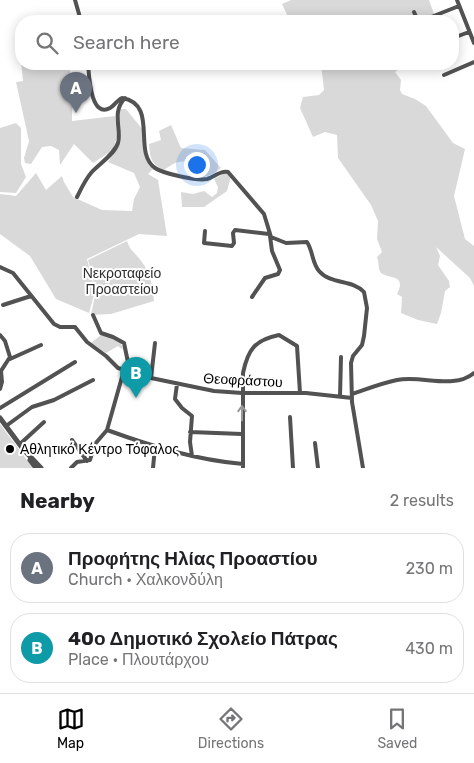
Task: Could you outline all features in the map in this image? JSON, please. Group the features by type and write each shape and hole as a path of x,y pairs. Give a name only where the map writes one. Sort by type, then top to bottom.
{"street":[{"path":"75,0 79,15"},
{"path":"457,0 474,43"},
{"path":"435,15 459,6"},
{"path":"459,36 469,32"},
{"path":"459,69 474,62"},
{"path":"89,70 92,97 95,104 105,110 112,107 122,98 125,98 134,101 139,108 143,118 148,158 156,169 196,180 209,178 222,171 228,172 264,214 272,251 280,270 278,274 265,278 252,297"},
{"path":"444,76 457,70"},
{"path":"77,197 90,174 117,147 119,140 117,125 120,106 125,98"},
{"path":"205,231 204,244 232,246 235,230 270,235 276,240 286,243 307,242 316,268 324,276 330,280 358,287 364,292 367,302 363,342 351,360 352,396 363,468"},
{"name":"Θεοφράστου","path":"0,267 12,273 54,324 76,327 91,345 118,368 198,389 242,393 300,393 340,397 352,396"},
{"path":"3,305 31,296"},
{"path":"93,315 101,333 114,337 124,343 130,372"},
{"path":"0,335 6,343 10,360"},
{"path":"107,430 155,447 243,466 242,393 245,360 255,346 268,337 279,335 298,348 300,393"},
{"path":"151,378 155,343"},
{"path":"0,389 2,381 1,371 10,360 41,345"},
{"path":"340,397 341,357"},
{"path":"0,408 75,362"},
{"path":"73,467 79,461 91,459 96,443 107,430 124,370"},
{"path":"352,396 400,380 458,381 474,373"},
{"path":"6,426 32,407 54,400 93,380"},
{"path":"177,384 175,399 192,416 190,432 192,456"},
{"path":"290,417 293,468"},
{"path":"0,418 41,468"},
{"path":"22,446 44,422"},
{"path":"190,432 242,434"},
{"path":"72,440 87,461"},
{"path":"315,443 318,468"},
{"path":"22,446 36,468"},
{"path":"153,468 155,447"}],"green space":[{"path":"291,0 429,0 434,14 287,15 282,4"},
{"path":"22,70 70,70 74,100 72,121 115,116 117,137 113,150 93,163 74,144 60,165 59,150 51,146 42,147 31,164 25,163 24,158 29,141 16,82 23,81"},
{"path":"322,70 398,70 395,72 401,80 400,90 402,94 426,106 453,143 465,149 454,196 465,239 474,246 474,286 470,278 436,247 440,256 438,265 449,281 450,287 445,291 437,324 418,320 401,313 402,297 397,294 400,283 396,278 384,275 379,270 377,257 382,252 377,239 378,221 371,205 338,158 337,135 325,132 313,137 300,108 303,97 319,95 324,90"},
{"path":"120,109 126,109 143,130 147,161 153,169 148,174 158,180 167,236 139,234 87,259 95,291 89,313 56,299 30,256 0,234 0,194 16,196 36,173 46,190 62,176 73,197 102,210 132,211 134,199 140,187 134,173 108,162 119,145 118,124"},
{"path":"16,123 21,128 21,164 26,177 16,193 0,192 0,128"},
{"path":"171,125 181,148 205,150 221,168 208,176 191,178 190,163 179,162 164,170 156,165 151,157 149,144 161,140 159,131"},
{"path":"225,173 231,176 227,191 204,207 182,207 181,192 193,194 204,191 212,197 217,193 218,187 214,179"},
{"name":"Νεκροταφείο Προαστείου","path":"127,241 148,272 154,301 111,314 91,315 96,291 88,260"},
{"path":"101,335 113,338 121,343 123,350 118,346 106,353 91,343"},
{"name":"Αθλητικό Κέντρο Τόφαλος","path":"0,424 33,468 0,468"}],"place":[{"name":"Προφήτης Ηλίας Προαστίου","path":"76,113"},
{"name":"40ο Δημοτικό Σχολείο Πάτρας","path":"136,398"},
{"name":"Αθλητικό Κέντρο Τόφαλος","path":"10,449"}]}
